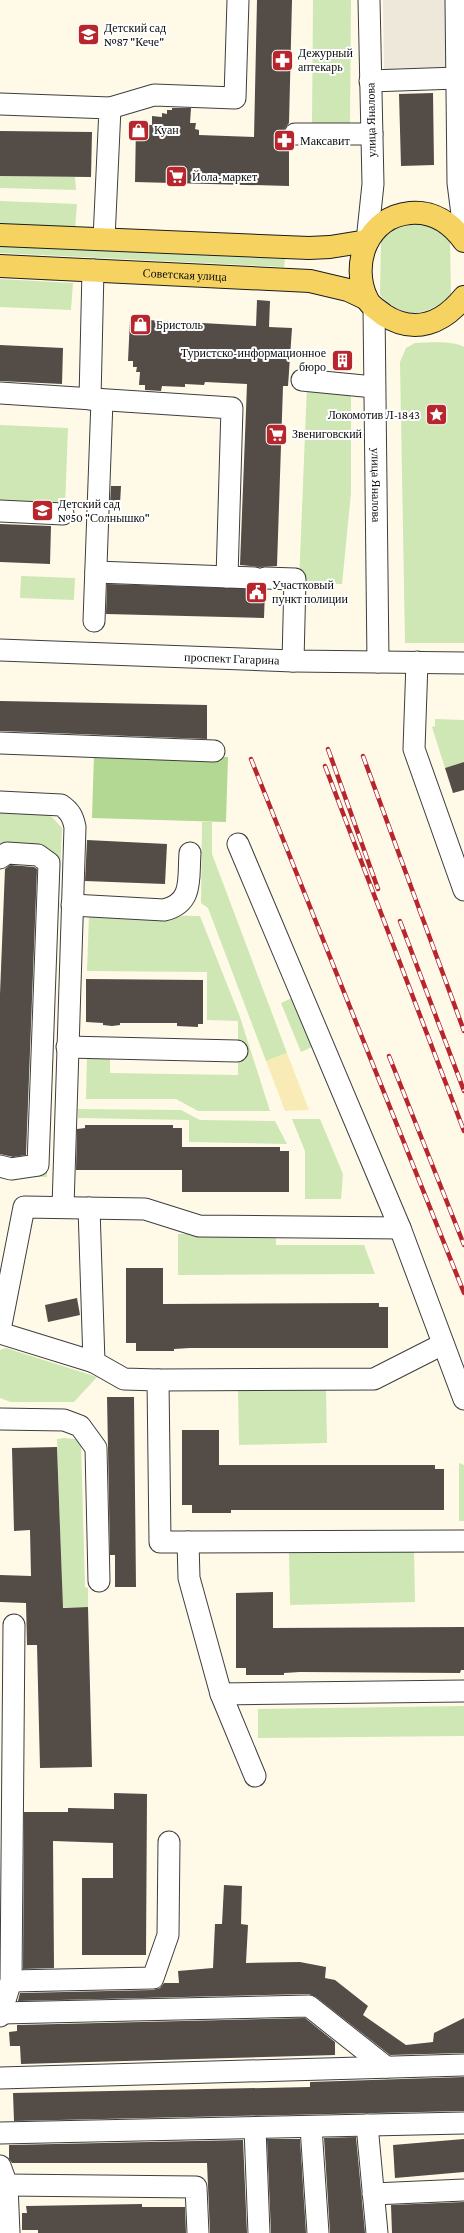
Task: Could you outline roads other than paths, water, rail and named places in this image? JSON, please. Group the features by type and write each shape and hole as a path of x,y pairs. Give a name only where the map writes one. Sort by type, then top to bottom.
{"main road":[{"path":"370,304 360,278 360,261 367,240 376,229 390,219 404,214 418,213 433,216 446,222 464,241"},
{"path":"0,235 309,248 330,247 367,240"},
{"name":"Советская улица","path":"0,266 310,280 348,290 390,318 404,323 422,325 437,320 453,310 464,297"}],"street":[{"path":"0,104 110,108 154,95 235,98 238,0"},
{"name":"улица Яналова","path":"367,240 373,184 369,0"},
{"path":"456,0 457,78 461,134 458,183 464,230"},
{"path":"370,81 457,78"},
{"path":"104,239 110,108"},
{"path":"295,134 372,134"},
{"path":"93,270 96,400 96,572 94,621"},
{"name":"улица Яналова","path":"370,304 374,387 378,662"},
{"path":"302,380 374,387"},
{"path":"0,393 232,408 227,577"},
{"path":"0,511 63,514"},
{"path":"96,572 295,579 293,661"},
{"name":"проспект Гагарина","path":"0,650 293,661 464,663"},
{"path":"418,662 414,749 464,890"},
{"path":"0,743 214,751"},
{"path":"0,802 61,805 68,810 73,818 75,827 63,1207"},
{"path":"238,844 400,1228 464,1399"},
{"path":"0,858 7,853 38,855 49,863 38,1164 11,1169 0,1166"},
{"path":"72,905 164,910 172,908 179,904 188,890 190,853"},
{"path":"67,1047 237,1051"},
{"path":"0,1330 24,1207 145,1209 199,1226 400,1228"},
{"path":"89,1208 94,1362"},
{"path":"0,1333 94,1362 124,1379 158,1380 374,1378 443,1344"},
{"path":"158,1380 160,1542 464,1541"},
{"path":"0,1420 64,1420 80,1426 96,1448 99,1581"},
{"path":"188,1542 189,1578 221,1694 255,1776"},
{"path":"14,1625 7,1975 0,2014 309,2006 386,2067"},
{"path":"221,1694 464,1691"},
{"path":"7,1975 153,1978 168,1935 169,1842"},
{"path":"0,2078 464,2065"},
{"path":"0,2133 464,2123"},
{"path":"367,2125 377,2233"},
{"path":"311,2127 318,2233"},
{"path":"255,2128 259,2233"},
{"path":"9,2233 3,2176 196,2187 198,2233"},
{"path":"373,2194 464,2190"}],"railway":[{"path":"328,749 378,889"},
{"path":"363,756 464,1031"},
{"path":"251,759 464,1293"},
{"path":"325,766 464,1131"},
{"path":"400,921 464,1091"},
{"path":"389,1056 464,1245"}],"place":[{"name":"Детский сад №87 \"Кече\"","path":"88,35"},
{"name":"Дежурный аптекарь","path":"282,60"},
{"name":"Куан","path":"138,130"},
{"name":"Максавит","path":"284,141"},
{"name":"Йола-маркет","path":"177,177"},
{"name":"Бристоль","path":"140,325"},
{"name":"Туристско-информационное бюро","path":"342,360"},
{"name":"Локомотив Л-1843","path":"436,415"},
{"name":"Звениговский","path":"277,434"},
{"name":"Детский сад №50 \"Солнышко\"","path":"42,511"},
{"name":"Участковый пункт полиции","path":"257,592"}]}
